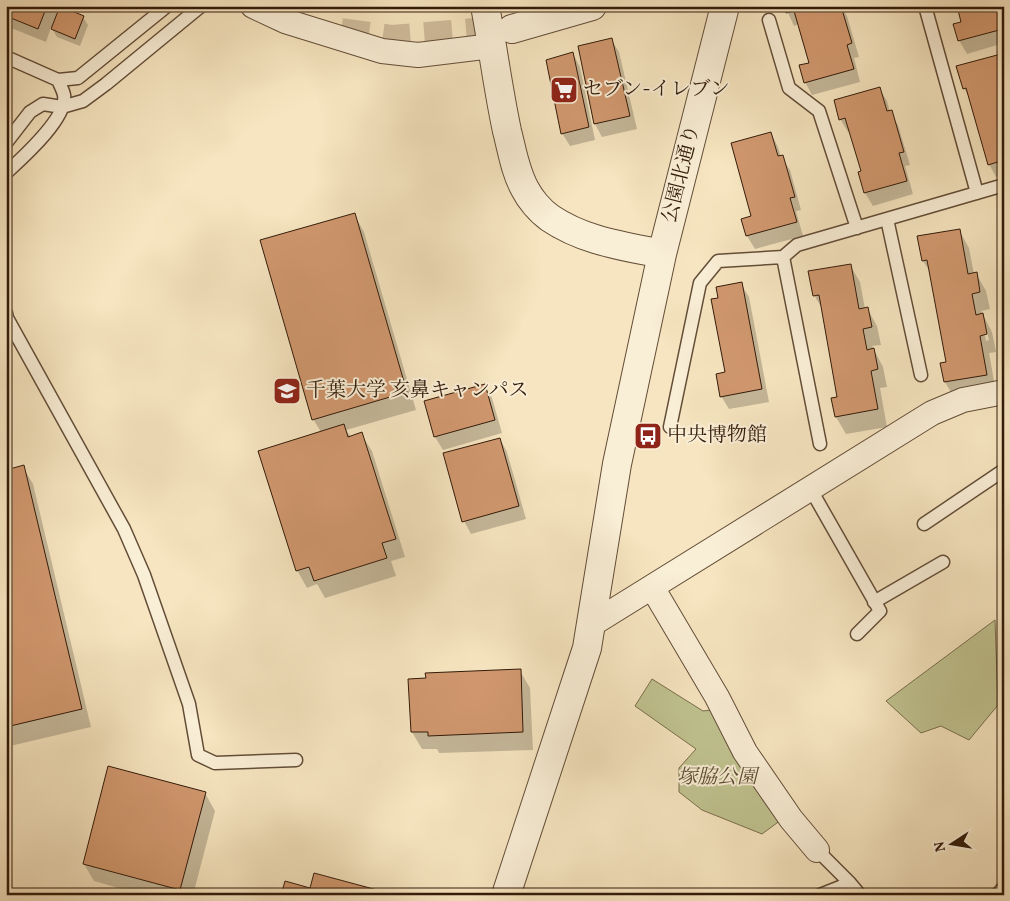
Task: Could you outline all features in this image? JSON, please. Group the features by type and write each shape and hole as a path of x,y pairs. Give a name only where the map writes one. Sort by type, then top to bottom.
{"street":[{"path":"253,6 306,29 382,51 418,55 502,37 592,6"},
{"path":"485,6 502,37 502,105 515,163 525,190 534,203 548,217 569,229 595,240 662,254"},
{"name":"公園北通り","path":"506,895 587,648 589,626 617,464 662,254 725,6"},
{"path":"589,626 932,413 963,400 1004,392"},
{"path":"652,587 717,697 745,752 790,819 817,850"}],"lane":[{"path":"6,57 58,80 78,78 167,6"},
{"path":"6,143 30,112 43,104 62,107 82,101 201,6"},
{"path":"925,6 977,192"},
{"path":"769,20 789,88 820,110 858,228"},
{"path":"6,174 48,132 62,107 64,96 58,80"},
{"path":"670,427 700,282 718,261 782,257 797,245 977,192 1004,186"},
{"path":"887,219 921,375"},
{"path":"782,257 820,444"},
{"path":"6,313 7,318 124,529 144,575 189,704 198,755 215,763 296,760"},
{"path":"924,524 1004,470"},
{"path":"810,488 880,612 857,634"},
{"path":"874,602 942,562"},
{"path":"817,850 860,895"},
{"path":"820,895 850,883"},
{"path":"997,895 1004,886"}],"green space":[{"path":"995,620 998,705 969,740 941,726 921,733 886,701"},
{"name":"塚脇公園","path":"652,679 703,711 719,709 785,817 762,834 702,810 679,792 679,768 696,749 635,706"}],"building":[{"path":"6,6 47,6 38,29 6,16"},
{"path":"60,6 84,16 75,39 51,29"},
{"path":"784,6 841,6 852,43 847,45 854,69 804,83 799,65 809,63 794,11 786,13"},
{"path":"957,6 997,6 1003,29 958,41 953,24 961,22"},
{"path":"612,38 630,116 594,124 578,46"},
{"path":"573,52 589,127 561,134 546,60"},
{"path":"1001,54 1004,65 1004,160 988,165 966,88 963,89 956,66"},
{"path":"880,87 887,111 892,110 904,152 899,153 907,181 864,193 858,172 861,171 845,118 839,120 834,100"},
{"path":"771,132 778,156 783,155 795,197 790,198 797,222 746,236 741,219 751,216 731,143"},
{"path":"355,213 407,392 312,420 260,240"},
{"path":"960,229 968,274 977,272 980,292 972,294 976,315 983,313 987,334 980,336 987,375 944,382 940,363 946,362 927,260 922,261 917,236"},
{"path":"851,264 859,309 868,307 872,327 863,329 867,350 874,348 878,369 871,371 878,409 835,417 831,398 837,397 819,295 813,296 808,271"},
{"path":"742,282 762,389 720,397 716,374 725,372 711,299 718,298 716,287"},
{"path":"485,384 495,420 434,437 424,401"},
{"path":"344,424 348,437 362,432 396,539 382,543 387,558 314,581 309,567 296,571 258,451"},
{"path":"500,438 519,506 462,522 443,453"},
{"path":"24,465 82,709 6,727 6,470"},
{"path":"521,669 523,732 428,736 428,732 411,732 408,679 426,678 425,673"},
{"path":"108,766 206,792 180,890 83,864"},
{"path":"314,873 381,891 380,893 386,895 281,895 285,881 310,888"}],"tunnel":[{"path":"341,32 392,39 512,29"}],"place":[{"name":"セブン-イレブン","path":"564,90"},
{"name":"千葉大学 亥鼻キャンパス","path":"287,391"},
{"name":"中央博物館","path":"648,436"}]}
